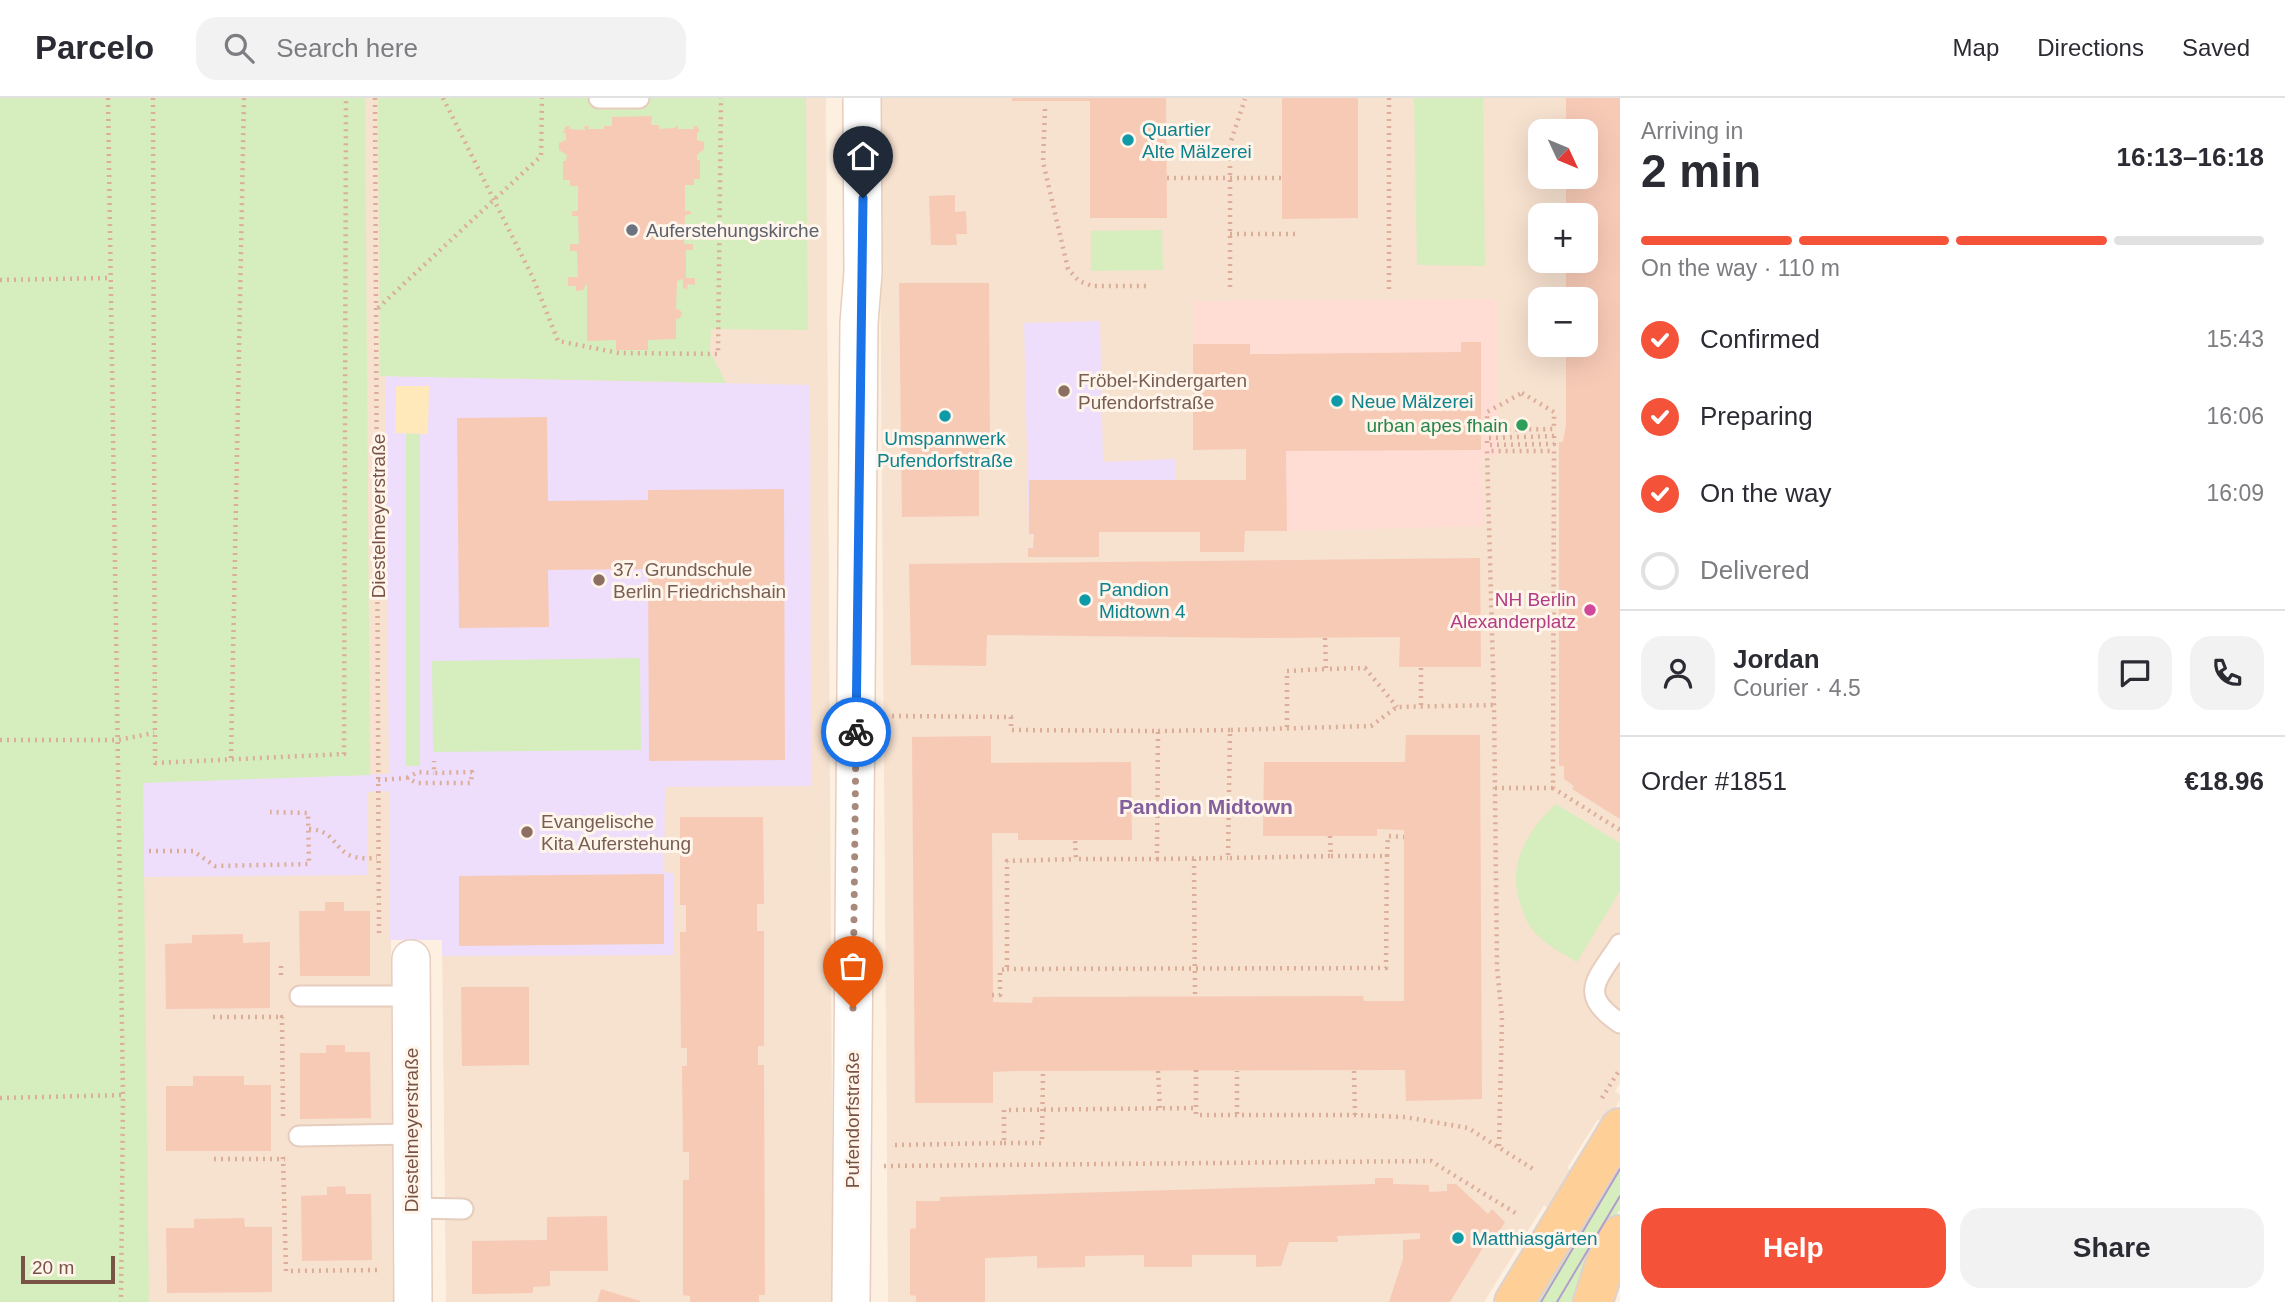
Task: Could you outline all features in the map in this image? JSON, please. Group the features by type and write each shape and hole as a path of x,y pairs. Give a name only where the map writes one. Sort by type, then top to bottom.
{"main road":[{"path":"1514,1302 1620,1128"},
{"path":"1593,1302 1605,1264 1620,1235"}],"street":[{"name":"Pufendorfstraße","path":"851,1302 859,323 863,272 862,98"},
{"name":"Diestelmeyerstraße","path":"411,959 413,1302"}],"lane":[{"path":"599,98 639,98"},
{"path":"1620,944 1594,985 1595,999 1602,1011 1620,1023"},
{"path":"291,993 411,996"},
{"path":"299,1136 411,1134"},
{"path":"411,1208 463,1209"}],"path":[{"path":"108,98 123,1095 121,1302"},
{"path":"153,98 155,763 344,754 344,98"},
{"path":"231,759 244,98"},
{"name":"Diestelmeyerstraße","path":"375,98 379,935"},
{"path":"443,98 533,278 558,341 619,353 718,354 721,98"},
{"path":"377,309 541,156 542,98"},
{"path":"1389,98 1389,289"},
{"path":"1230,288 1230,144 1245,99"},
{"path":"1045,109 1043,162 1068,269 1080,281 1092,286 1148,286"},
{"path":"1167,178 1282,178"},
{"path":"1230,234 1298,234"},
{"path":"0,280 109,278"},
{"path":"1521,393 1554,412 1554,429 1521,430 1487,430 1487,412 1521,393"},
{"path":"1521,430 1522,437"},
{"path":"1499,1146 1502,1018 1497,967 1487,451 1523,448 1554,444 1554,436 1487,438 1487,445 1523,448 1554,451 1553,788"},
{"path":"1325,638 1326,669"},
{"path":"1287,727 1287,671 1364,668 1397,707"},
{"path":"1421,668 1421,705"},
{"path":"892,716 1012,717 1011,730 1158,732 1371,726 1397,707 1494,705"},
{"path":"1228,858 1230,730"},
{"path":"1157,859 1158,732"},
{"path":"0,740 118,740 154,733"},
{"path":"434,761 434,773"},
{"path":"378,780 407,778 418,772 472,772 471,783 417,783 407,778"},
{"path":"1495,788 1553,788 1620,830"},
{"path":"149,851 193,851 215,866 309,864 308,813 270,812"},
{"path":"309,829 326,832 348,854 356,858 377,858"},
{"path":"1330,836 1331,856"},
{"path":"992,995 1000,995 1000,970 1007,969 1386,968 1388,836 1404,837"},
{"path":"1075,840 1076,859"},
{"path":"1007,969 1007,861 1387,856"},
{"path":"1194,859 1195,997"},
{"path":"281,966 291,993"},
{"path":"213,1017 282,1017 282,1004"},
{"path":"1196,1070 1196,1115 1355,1115 1405,1118 1468,1128 1533,1169"},
{"path":"1237,1070 1237,1114"},
{"path":"895,1145 1042,1143 1043,1071"},
{"path":"1158,1071 1160,1108"},
{"path":"1354,1071 1355,1115"},
{"path":"0,1098 123,1095"},
{"path":"1004,1143 1003,1110 1196,1108"},
{"path":"904,1166 1431,1161 1517,1214"}],"shaded area":[{"path":"0,98 826,98 833,1302 446,1302 442,940 391,940 393,1302 0,1302"},
{"path":"879,98 1620,98 1620,1083 1615,1091 1620,1095 1620,1100 1608,1120 1603,1122 1598,1119 1567,1168 1576,1172 1552,1211 1544,1205 1484,1302 888,1302"},
{"path":"1498,299 1498,455 1481,456 1484,526 1287,531 1287,526 1246,449 1193,450 1193,301"},
{"name":"Fröbel-Kindergarten Pufendorfstraße","path":"1100,321 1103,462 1175,459 1175,480 1200,480 1200,532 1099,532 1099,557 1028,557 1028,548 1033,547 1034,535 1029,534 1024,323"},
{"name":"37. Grundschule Berlin Friedrichshain","path":"385,376 810,385 811,786 665,787 664,872 673,873 674,955 442,956 442,940 390,940 389,791 367,792 368,875 144,877 143,782 389,774"}],"green space":[{"path":"0,98 365,98 370,775 143,783 149,1302 0,1302"},
{"path":"378,98 806,98 808,330 711,329 710,352 726,383 380,376"},
{"path":"1414,98 1483,98 1485,266 1417,265"},
{"path":"1162,230 1163,270 1091,271 1091,231"},
{"path":"406,433 420,434 420,766 406,766"},
{"path":"640,658 641,750 433,752 432,661"},
{"path":"1556,804 1620,843 1620,891 1577,962 1550,946 1533,930 1522,909 1516,886 1516,872 1523,847 1537,824"},
{"path":"1620,1155 1620,1209 1600,1242 1579,1302 1533,1302"}],"sand":[{"path":"396,386 429,386 428,434 395,433"}],"building":[{"path":"1012,98 1166,98 1167,218 1090,218 1090,101 1012,101"},
{"path":"1282,98 1358,98 1358,218 1282,219"},
{"name":"NH Berlin Alexanderplatz","path":"1566,98 1620,98 1620,819 1572,789 1574,786 1564,779 1564,766 1559,766 1559,442 1563,442 1566,425 1566,357 1598,357 1598,287 1566,287 1566,273 1598,273 1598,203 1566,203 1566,189 1598,189 1598,119 1566,119"},
{"name":"Auferstehungskirche","path":"652,116 651,125 659,125 659,129 678,126 678,129 694,129 694,126 697,126 700,132 697,132 697,140 704,142 704,149 697,155 697,160 700,160 700,179 694,179 694,185 685,185 685,211 691,211 691,214 685,215 684,244 693,244 693,250 686,250 686,278 695,278 695,285 688,284 687,289 683,288 683,279 677,281 676,309 682,314 676,319 676,339 648,340 648,350 616,350 616,340 587,341 587,283 583,290 576,291 576,286 568,286 568,277 578,277 577,251 570,251 570,244 579,244 578,216 572,216 572,211 578,211 578,186 570,186 570,180 563,180 563,161 566,161 567,155 559,150 559,143 566,140 566,133 563,133 566,126 570,126 569,129 585,130 584,126 589,126 588,129 604,129 604,126 612,126 612,117"},
{"path":"955,195 955,212 966,211 967,234 956,234 957,245 931,245 929,196"},
{"name":"Umspannwerk Pufendorfstraße","path":"899,283 989,283 990,449 979,449 979,516 902,517"},
{"name":"Neue Mälzerei","path":"1461,342 1481,342 1481,450 1286,451 1287,531 1245,531 1244,552 1200,552 1200,532 1099,532 1099,557 1028,557 1028,548 1033,548 1034,534 1029,534 1029,480 1246,480 1246,449 1193,450 1193,344 1250,344 1250,354 1268,354 1461,352"},
{"path":"547,417 548,501 648,500 648,490 784,489 785,760 649,761 648,569 548,570 549,627 459,628 457,418"},
{"path":"1480,558 1481,667 1399,667 1400,637 987,635 986,666 911,665 909,564"},
{"path":"1406,735 1480,735 1482,1099 1406,1101 1405,1070 1016,1071 993,1072 993,1103 915,1103 912,737 991,736 991,763 1131,762 1132,840 1018,840 1018,833 992,833 993,1002 1032,1003 1033,997 1363,996 1364,1001 1404,1001 1404,830 1377,829 1377,836 1263,836 1264,762 1405,762"},
{"path":"680,817 763,817 764,904 757,904 757,931 764,931 764,1046 758,1046 758,1065 764,1065 765,1295 759,1295 759,1302 690,1302 690,1296 683,1295 683,1180 689,1180 689,1152 683,1152 682,1066 687,1066 687,1048 681,1048 680,932 686,932 686,905 680,905"},
{"path":"664,874 664,944 459,946 459,876"},
{"path":"325,902 344,902 344,911 370,911 370,976 300,976 299,911 325,911"},
{"path":"243,934 243,943 270,942 270,1008 166,1009 165,944 192,943 192,935"},
{"path":"461,987 529,987 529,1065 462,1066"},
{"path":"326,1045 345,1045 345,1052 370,1052 371,1118 300,1119 300,1053 326,1053"},
{"path":"193,1076 244,1076 244,1085 271,1085 271,1151 166,1151 166,1086 193,1086"},
{"path":"1375,1178 1393,1178 1393,1184 1429,1185 1429,1192 1447,1191 1447,1184 1456,1184 1488,1214 1492,1209 1505,1222 1492,1244 1487,1241 1450,1302 1389,1302 1403,1259 1403,1240 1420,1239 1420,1233 1337,1236 1338,1242 1289,1242 1281,1266 1256,1267 1256,1255 1192,1255 1192,1267 1144,1267 1144,1255 1085,1256 1085,1267 1037,1268 1037,1256 985,1258 985,1302 916,1302 916,1296 910,1295 910,1229 916,1228 916,1201 940,1201 940,1197 1375,1184"},
{"path":"345,1186 346,1194 371,1194 372,1260 302,1261 301,1196 327,1195 327,1187"},
{"path":"607,1216 608,1271 550,1271 550,1286 533,1287 533,1293 472,1294 472,1241 547,1240 547,1217"},
{"path":"244,1218 245,1227 272,1227 272,1292 167,1293 166,1228 194,1228 194,1219"},
{"path":"601,1289 640,1301 640,1302 597,1302"}],"tram line":[{"path":"1541,1302 1620,1169"},
{"path":"1557,1302 1620,1196"}],"way so far":[{"path":"853,1008 856,732"}],"place":[{"name":"Quartier Alte Mälzerei","path":"1128,140"},
{"name":"Auferstehungskirche","path":"632,230"},
{"name":"Fröbel-Kindergarten Pufendorfstraße","path":"1064,391"},
{"name":"Neue Mälzerei","path":"1337,401"},
{"name":"Umspannwerk Pufendorfstraße","path":"945,416"},
{"name":"urban apes fhain","path":"1522,425"},
{"name":"37. Grundschule Berlin Friedrichshain","path":"599,580"},
{"name":"Pandion Midtown 4","path":"1085,600"},
{"name":"NH Berlin Alexanderplatz","path":"1590,610"},
{"name":"Evangelische Kita Auferstehung","path":"527,832"},
{"name":"Matthiasgärten","path":"1458,1238"}],"district":[{"name":"Pandion Midtown","path":"1206,807"}],"route":[{"path":"856,732 859,323 863,272 863,198"}]}
